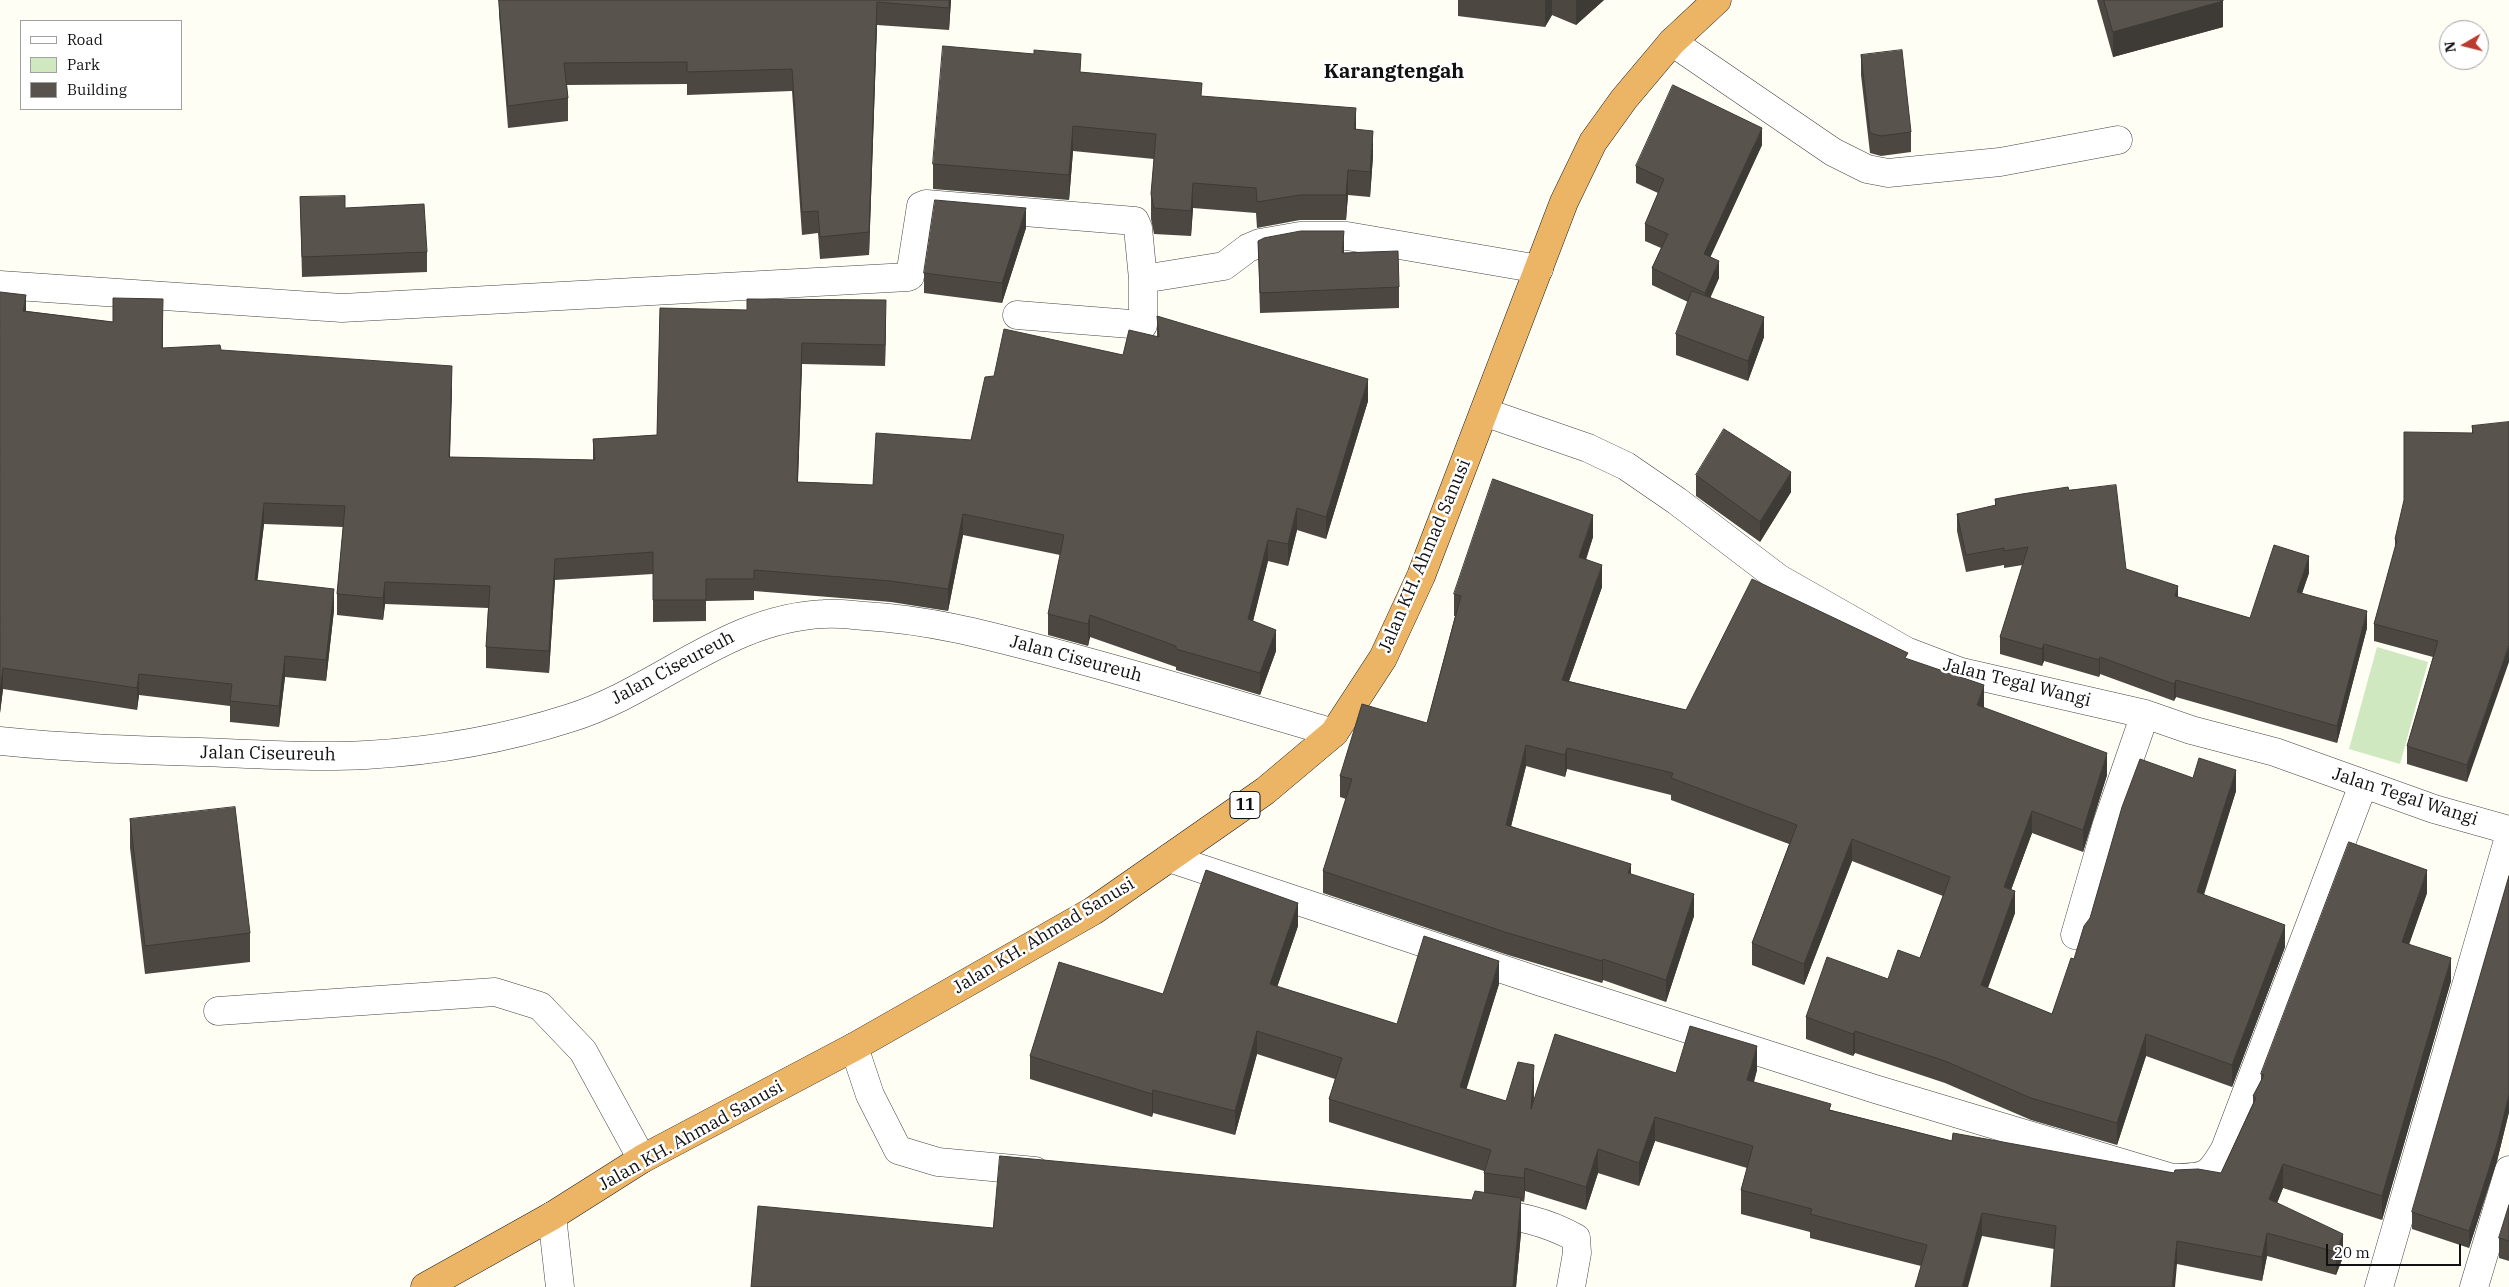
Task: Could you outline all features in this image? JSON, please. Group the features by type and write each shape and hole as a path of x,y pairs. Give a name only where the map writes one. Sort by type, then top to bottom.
{"highway":[{"name":"Jalan KH. Ahmad Sanusi","path":"425,1287 552,1216 642,1159 854,1047 1093,910 1265,792 1334,734 1383,658 1421,576 1564,202 1593,142 1624,99 1672,42 1717,0"}],"street":[{"path":"1672,42 1833,152 1867,169 1888,172 2000,162 2118,140"},
{"path":"0,285 342,308 908,277 910,276 921,206 926,204 1135,221 1138,225 1143,279 1143,325 1017,315"},
{"path":"1143,279 1224,266 1248,248 1260,243 1300,236 1347,236 1539,269"},
{"name":"Jalan Tegal Wangi","path":"1484,412 1588,448 1626,466 1677,501 1778,578 1906,651 1961,672 2145,714 2191,730 2275,752 2434,810 2509,830"},
{"name":"Jalan Ciseureuh","path":"0,741 57,747 308,756 364,755 414,751 488,739 572,718 626,695 680,663 744,631 778,620 824,614 888,618 954,626 1150,679 1334,734"},
{"path":"2075,935 2107,824 2145,714"},
{"path":"1169,858 1532,979 1875,1089 2172,1178 2198,1177 2212,1172 2225,1149 2364,785"},
{"path":"2379,1287 2509,837"},
{"path":"218,1011 494,992 540,1006 583,1051 642,1159"},
{"path":"854,1047 870,1095 898,1150 938,1162 1056,1173"},
{"path":"2474,1287 2509,1170"},
{"path":"1460,1209 1512,1215 1544,1223 1576,1238 1577,1253 1571,1287"},
{"path":"552,1216 560,1287"}],"green space":[{"path":"2377,647 2428,662 2400,764 2349,749"}],"building":[{"path":"499,0 949,0 949,8 877,2 869,232 820,237 818,211 802,212 792,69 687,72 687,62 564,63 568,98 508,106"},
{"path":"2104,0 2223,0 2223,1 2113,32"},
{"path":"943,46 1034,54 1034,50 1081,54 1080,72 1202,83 1201,96 1356,108 1354,129 1373,131 1370,172 1348,170 1346,195 1300,195 1257,202 1256,188 1193,183 1191,211 1154,208 1151,194 1156,134 1073,126 1069,175 933,164"},
{"path":"1902,50 1911,132 1881,136 1870,133 1861,55"},
{"path":"1673,85 1762,128 1704,254 1719,261 1705,293 1652,268 1668,234 1645,224 1664,179 1636,166"},
{"path":"345,196 345,208 424,204 427,252 302,257 300,197"},
{"path":"935,200 1026,208 1002,283 924,273"},
{"path":"1301,231 1344,231 1342,253 1398,251 1399,287 1260,293 1258,241 1264,238"},
{"path":"1692,291 1764,317 1748,361 1676,334"},
{"path":"0,292 26,295 23,311 113,322 113,298 163,299 162,348 220,345 221,350 452,366 449,457 595,460 593,439 657,435 660,308 747,310 747,299 886,300 885,345 802,343 797,482 873,485 876,433 971,440 985,377 994,376 1004,329 1123,355 1129,330 1159,337 1157,316 1368,379 1326,517 1297,508 1288,544 1268,540 1248,619 1276,630 1260,673 1176,649 1176,646 1090,615 1088,624 1048,614 1064,535 963,514 948,589 891,581 754,570 754,579 706,579 706,600 653,600 653,552 555,559 549,651 486,647 490,586 385,582 383,598 337,594 345,506 264,503 255,580 334,589 326,660 285,656 279,706 230,701 232,684 139,674 137,688 3,668 0,692"},
{"path":"2509,422 2509,645 2467,765 2407,746 2438,641 2374,624 2397,540 2395,539 2404,500 2404,432 2473,433 2472,426"},
{"path":"1724,429 1791,472 1760,522 1696,475"},
{"path":"1493,479 1593,515 1579,557 1602,565 1562,680 1686,710 1752,579 1908,653 1905,658 1984,685 1977,705 2107,753 2083,830 2032,811 2004,887 2015,891 1981,985 2052,1014 2071,958 2074,959 2084,926 2090,918 2122,807 2140,759 2193,778 2199,758 2236,770 2197,892 2285,925 2232,1065 2146,1034 2117,1123 2031,1098 1945,1061 1855,1031 1853,1034 1806,1017 1827,957 1888,979 1898,950 1920,958 1950,877 1852,839 1804,964 1752,943 1797,825 1671,778 1673,773 1567,748 1565,755 1526,745 1506,825 1631,864 1628,873 1694,894 1666,980 1603,959 1602,961 1508,933 1323,871 1352,779 1340,776 1362,704 1427,723 1461,596 1454,594"},
{"path":"2116,485 2126,569 2178,586 2175,596 2250,618 2274,545 2309,556 2297,592 2367,611 2337,726 2176,680 2174,684 2100,657 2099,660 2044,644 2042,649 2000,637 2028,547 2004,551 2004,548 1966,555 1957,514 1996,505 1995,499 2022,494 2068,487 2069,490"},
{"path":"235,807 250,933 145,946 130,819"},
{"path":"2349,842 2427,870 2402,942 2451,958 2382,1196 2283,1164 2269,1199 2343,1234 2336,1252 2267,1233 2262,1257 2177,1241 2172,1287 2051,1287 2056,1226 1982,1213 1962,1287 1915,1287 1927,1245 1810,1214 1812,1209 1741,1190 1753,1146 1655,1117 1639,1163 1598,1149 1586,1187 1525,1168 1524,1178 1484,1173 1491,1150 1329,1099 1342,1058 1257,1031 1235,1111 1153,1090 1152,1094 1030,1056 1059,962 1163,994 1206,870 1298,903 1270,984 1397,1024 1424,936 1499,961 1460,1087 1506,1101 1518,1062 1534,1065 1531,1109 1555,1034 1676,1073 1690,1026 1757,1046 1747,1080 1831,1104 1829,1110 1952,1141 1953,1133 2174,1173 2175,1170 2198,1169 2221,1173 2256,1098 2253,1096 2264,1075 2261,1074"},
{"path":"2509,876 2509,1095 2497,1144 2469,1231 2412,1212"},
{"path":"1000,1156 1472,1200 1475,1191 1521,1198 1513,1287 751,1287 758,1206 993,1228"},
{"path":"2509,1205 2509,1241 2499,1238"}],"district":[{"name":"Karangtengah","path":"1394,72"}]}
